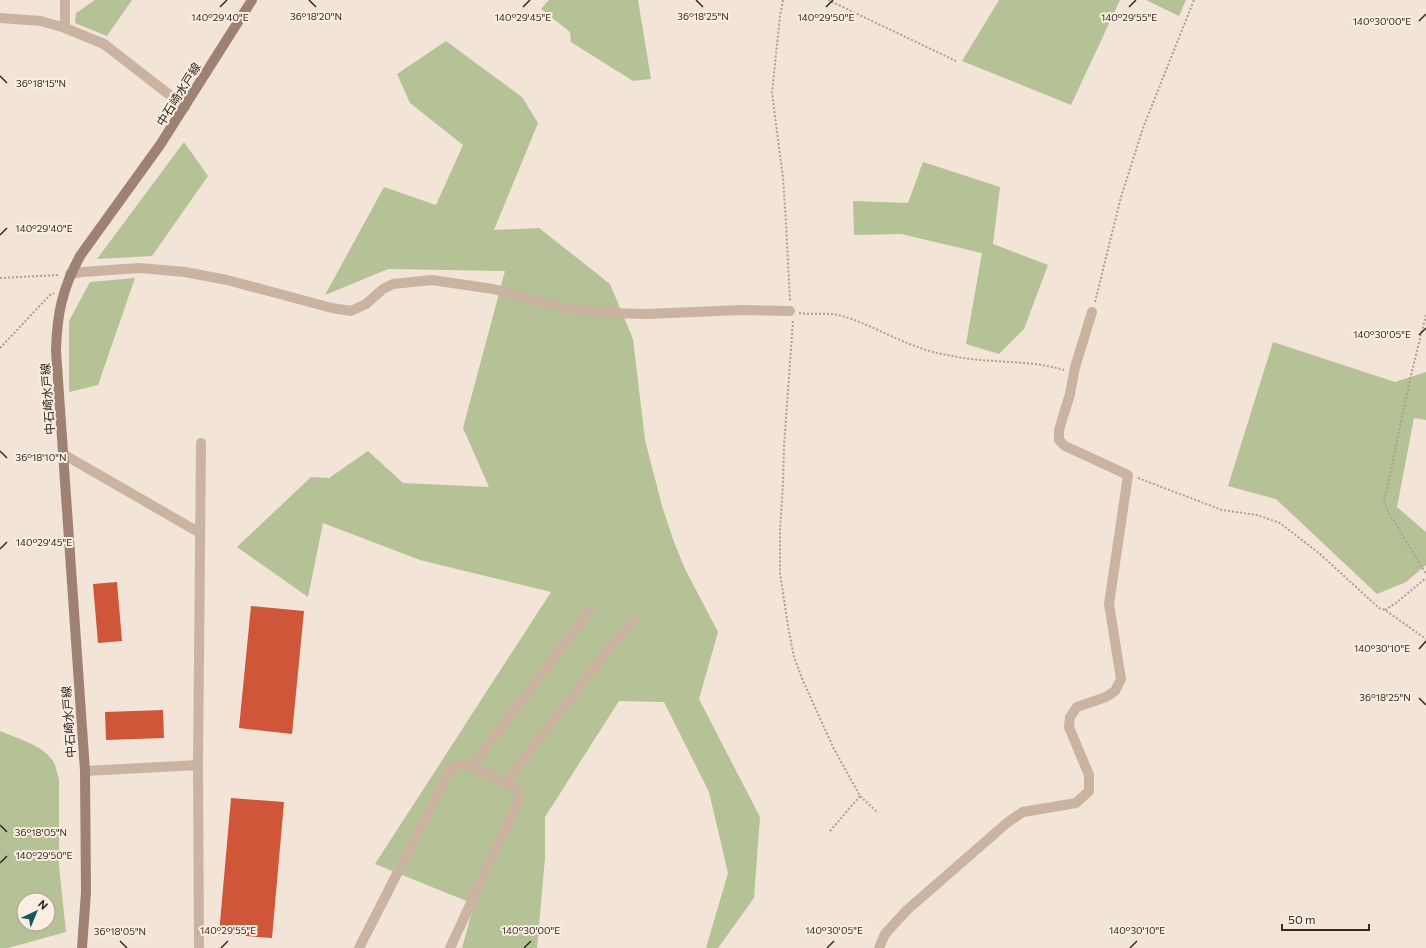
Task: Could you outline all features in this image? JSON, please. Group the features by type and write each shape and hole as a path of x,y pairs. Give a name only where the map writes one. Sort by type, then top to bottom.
{"main road":[{"name":"中石崎水戸線","path":"82,948 86,892 85,771 56,351 59,311 70,274 84,251 160,145 252,0"}],"street":[{"path":"65,0 65,28"},
{"path":"0,18 41,21 65,28 104,44 185,107"},
{"path":"70,274 140,268 185,272 227,280 332,308 351,311 366,304 383,289 393,284 432,280 493,289 569,309 611,313 647,314 741,310 790,311"},
{"path":"879,948 885,934 907,910 1008,822 1023,812 1076,803 1089,791 1089,775 1069,727 1070,717 1077,707 1106,697 1115,692 1121,680 1108,604 1128,475 1065,446 1060,440 1059,430 1070,394 1073,375 1092,312"},
{"path":"199,948 198,765 201,443"},
{"path":"64,454 200,533"},
{"path":"472,766 590,610"},
{"path":"505,783 607,651 634,621"},
{"path":"359,948 450,770 456,764 463,764 472,766 505,783 518,791 520,797 450,948"},
{"path":"85,771 198,765"}],"path":[{"path":"783,0 772,93 785,208 790,311 793,320 784,446 780,529 780,573 794,656 802,681 834,750 860,796 878,813"},
{"path":"828,0 956,61"},
{"path":"1092,312 1121,197 1143,128 1194,0"},
{"path":"0,278 70,274"},
{"path":"0,348 50,295 66,289"},
{"path":"790,311 842,316 915,346 954,357 1045,366 1066,370 1073,375"},
{"path":"1426,315 1410,379 1384,503 1426,574"},
{"path":"1128,475 1222,510 1257,515 1280,523 1320,554 1379,608 1385,610 1426,639"},
{"path":"1385,610 1426,578"},
{"path":"830,831 860,796"}],"green space":[{"path":"95,0 132,0 107,36 75,23 76,13"},
{"path":"549,0 638,0 651,79 633,81 571,42 570,32 541,9"},
{"path":"999,0 1120,0 1071,105 962,61"},
{"path":"1146,0 1186,0 1179,16"},
{"path":"446,41 522,97 538,123 494,230 539,228 610,284 633,339 645,440 662,506 685,569 718,632 699,699 760,817 754,898 718,948 706,948 728,873 709,792 664,702 619,701 545,817 545,858 537,948 462,948 474,904 375,864 551,592 420,560 323,523 308,597 237,547 311,477 329,478 368,451 403,483 489,487 463,428 505,271 388,269 325,295 384,187 436,205 463,145 410,103 397,74"},
{"path":"184,142 208,176 152,256 97,259"},
{"path":"923,162 1000,187 993,244 1048,265 1024,329 999,354 966,344 982,253 901,234 854,235 853,201 908,203"},
{"path":"135,278 98,385 69,392 69,321 90,282"},
{"path":"1273,342 1395,382 1426,372 1426,420 1414,418 1397,507 1426,532 1426,565 1406,582 1377,594 1276,499 1228,486"},
{"path":"0,731 36,746 49,755 56,767 59,779 59,866 66,932 8,948 0,948"}],"building":[{"path":"117,582 122,641 98,643 93,584"},
{"path":"251,606 304,611 292,734 239,728"},
{"path":"163,710 164,738 106,740 105,712"},
{"path":"231,798 284,802 272,938 219,934"}]}
